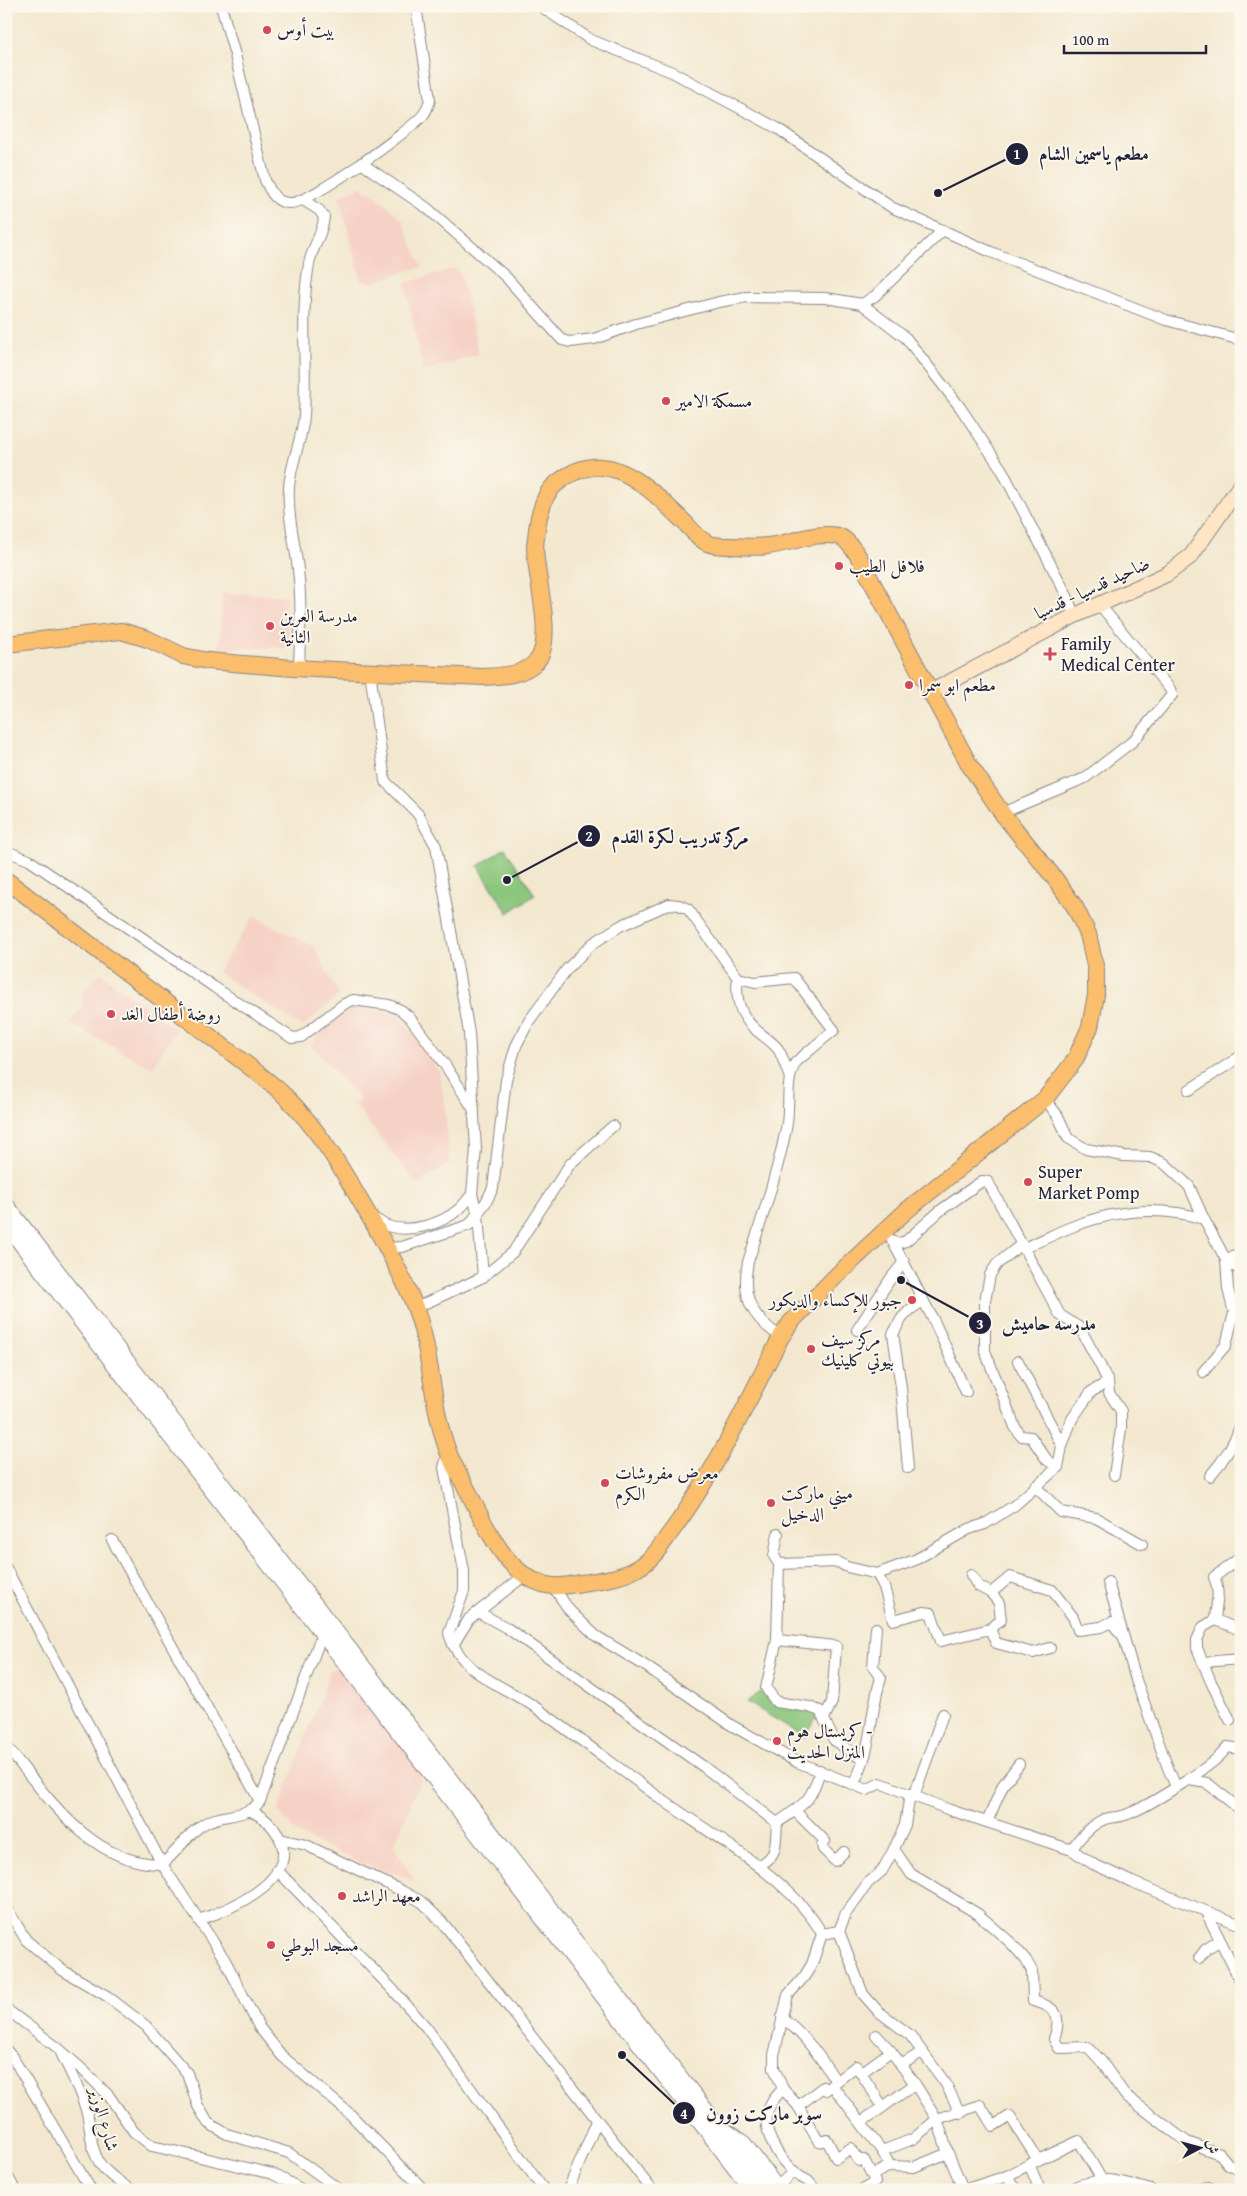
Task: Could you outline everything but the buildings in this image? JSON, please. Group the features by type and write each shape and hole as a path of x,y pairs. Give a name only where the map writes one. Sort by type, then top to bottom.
{"main road":[{"path":"6,644 121,632 148,639 182,656 208,661 299,668 482,677 506,676 536,662 545,646 545,627 535,548 544,498 555,485 569,475 589,468 606,468 622,472 650,488 706,542 720,546 767,546 825,534 840,536 857,554 929,693 970,766 1002,813 1056,880 1075,907 1088,934 1096,970 1096,994 1090,1027 1075,1060 1045,1100 906,1211 835,1277 791,1322 781,1337 699,1491 653,1556 641,1566 624,1575 602,1581 553,1586 539,1582 526,1574 512,1563 492,1540 450,1457 433,1398 422,1331 415,1308 387,1248 368,1214 340,1167 309,1124 285,1096 6,880"},
{"name":"ضاحيد قدسيا - قدسيا","path":"929,693 1074,616 1167,574 1191,556 1241,484"}],"street":[{"path":"221,6 235,55 265,180 271,193 279,201 291,203 303,200 361,163 402,135 425,113 430,100 416,6"},
{"path":"540,6 591,40 672,72 777,128 891,207 991,252 1166,320 1241,340"},
{"path":"361,163 427,208 506,277 562,340 570,342 594,339 636,324 719,302 746,297 826,298 862,304 906,338 960,406 1002,470 1068,598 1074,616"},
{"path":"299,668 300,606 298,569 288,510 289,486 292,465 304,419 306,291 309,264 312,250 324,227 324,217 319,210 303,200"},
{"path":"862,304 875,296 943,230"},
{"path":"1002,813 1085,778 1133,741 1172,694 1170,689 1099,604"},
{"path":"370,671 385,781 418,814 436,846 469,1034 476,1149 472,1194 478,1215 483,1277"},
{"path":"6,851 29,860 292,1038 301,1037 344,1004 353,1000 389,1004 401,1010 428,1043 474,1111"},
{"path":"387,1248 402,1247 469,1225 478,1215 493,1188 506,1080 516,1046 529,1021 567,969 592,944 628,922 669,904 679,905 688,909 738,978 756,982 794,978 834,1030 796,1062 790,1078 787,1126 782,1152 744,1280 748,1302 753,1310 781,1337"},
{"path":"738,978 736,988 740,1011 754,1028 771,1041 779,1051 790,1078"},
{"path":"1189,1090 1241,1056"},
{"path":"1045,1100 1058,1116 1068,1138 1086,1149 1124,1156 1150,1157 1164,1163 1189,1186 1226,1260 1241,1272"},
{"path":"415,1308 483,1277 518,1245 543,1202 570,1164 613,1126"},
{"path":"896,1244 906,1241 941,1210 982,1181 988,1182 1060,1315 1080,1328 1108,1382 1109,1392 1121,1411 1122,1429 1114,1475"},
{"path":"368,1214 386,1225 402,1228 421,1227 440,1221 460,1209 472,1194"},
{"path":"6,1204 752,2190"},
{"path":"1058,1467 1047,1460 1030,1437 1021,1436 1015,1427 990,1367 985,1351 986,1292 990,1275 1001,1259 1023,1246 1070,1228 1120,1214 1169,1210 1204,1219"},
{"path":"6,1225 717,2125 775,2189 794,2171"},
{"path":"885,1231 896,1244 966,1392"},
{"path":"1226,1260 1241,1252"},
{"path":"1203,1372 1226,1345 1234,1313 1228,1288 1226,1260"},
{"path":"857,1330 891,1278 904,1262"},
{"path":"908,1468 901,1386 893,1334 902,1318 923,1300"},
{"path":"1018,1361 1062,1446"},
{"path":"780,1564 838,1562 847,1567 877,1574 915,1560 970,1529 985,1524 1010,1509 1058,1467 1062,1446 1072,1419 1079,1407 1091,1392 1108,1382"},
{"path":"1210,1476 1220,1465 1241,1424"},
{"path":"450,1457 446,1460 444,1468 464,1572 464,1591 449,1633 460,1658 482,1676 533,1706 758,1866 799,1901 810,1914 822,1934 820,1945 808,1971 788,1995 774,2055 774,2068 784,2089 798,2106 819,2142 826,2140 836,2158 851,2148 860,2161 864,2160 875,2182 862,2190"},
{"path":"1035,1486 1061,1512 1096,1518 1142,1544"},
{"path":"778,1534 774,1556 780,1564 777,1640 766,1688 776,1702 809,1707 820,1711 834,1740 863,1760"},
{"path":"112,1540 260,1802"},
{"path":"1215,1620 1219,1596 1214,1577 1241,1558"},
{"path":"6,1568 162,1864 225,1960 249,2011 270,2042 297,2071 333,2098 367,2129 424,2190"},
{"path":"453,1645 463,1626 526,1574"},
{"path":"877,1574 884,1587 893,1620 924,1612 931,1613 942,1640 990,1629 1001,1620 999,1602 991,1593 978,1586 971,1575"},
{"path":"991,1593 1010,1576 1052,1590 1073,1617 1078,1630 1101,1627 1111,1622 1124,1638"},
{"path":"1108,1582 1136,1680 1176,1787"},
{"path":"553,1586 569,1610 596,1636 644,1665 731,1725 784,1755 867,1790 880,1783 987,1822 1072,1850 1093,1864 1116,1875 1241,1925"},
{"path":"478,1612 507,1628 556,1662 704,1767 777,1823"},
{"path":"1215,1620 1241,1630"},
{"path":"1215,1620 1203,1627 1197,1640 1197,1648 1230,1720"},
{"path":"853,1784 862,1769 863,1760 872,1735 874,1705 881,1678 873,1668 876,1628"},
{"path":"6,1746 68,1820 92,1840 127,1860 162,1864 174,1854 192,1833 206,1822 222,1816 251,1811 260,1802 326,1629"},
{"path":"990,1629 996,1643 1034,1653 1050,1648"},
{"path":"777,1640 836,1646 832,1702 824,1718"},
{"path":"1203,1662 1241,1659"},
{"path":"943,1714 912,1795 905,1825 894,1849 882,1871 868,1884 846,1913 839,1931 867,2000 910,2035 946,2084 960,2113"},
{"path":"1072,1850 1075,1843 1103,1820 1128,1814 1189,1780 1220,1758 1227,1747 1241,1749"},
{"path":"987,1822 1003,1785 1020,1764"},
{"path":"758,1866 769,1861 773,1854 777,1823 810,1799 820,1770"},
{"path":"1189,1780 1207,1783 1241,1810"},
{"path":"199,1920 225,1910 248,1898 267,1884 277,1870 282,1852 280,1839 268,1822 251,1811"},
{"path":"795,1811 825,1841 822,1845 823,1849 835,1862 844,1852"},
{"path":"280,1839 306,1845 422,1902 443,1923 652,2190"},
{"path":"894,1849 911,1874 978,1914 1011,1943 1026,1960 1032,1972 1033,2001 1054,2009 1057,2016 1059,2025 1054,2039 1060,2048 1088,2047 1101,2061 1125,2095 1187,2142 1220,2154 1228,2164 1241,2168"},
{"path":"277,1870 395,1992 426,2027 544,2190"},
{"path":"6,1907 26,1940 62,1970 107,1996 146,2026 187,2073 198,2106 208,2123 227,2134 289,2153 340,2190"},
{"path":"1206,1912 1241,1982"},
{"path":"822,1934 839,1931"},
{"path":"1199,1958 1206,1950 1219,1941"},
{"path":"6,2009 58,2048 109,2096 134,2132 152,2146 273,2174 303,2190"},
{"path":"782,2017 794,2026 809,2043 834,2083 882,2151 890,2166"},
{"path":"876,2035 891,2051 915,2084 937,2119 961,2189 1007,2176 1079,2141 1102,2180"},
{"name":"شارع الوزير","path":"58,2048 78,2086 87,2114 93,2148 99,2162 110,2175 131,2190"},
{"path":"6,2050 13,2058 91,2190"},
{"path":"861,2073 891,2051"},
{"path":"901,2065 922,2052"},
{"path":"798,2106 822,2087 826,2090 856,2066 883,2107"},
{"path":"861,2122 915,2084"},
{"path":"784,2089 770,2105 767,2119 768,2127 775,2149 794,2171 808,2180 816,2190"},
{"path":"882,2151 912,2139 937,2119 980,2105 993,2126 1010,2116 1034,2162 1040,2190"},
{"path":"568,2190 597,2121"},
{"path":"872,2175 890,2166 914,2168 948,2153"},
{"path":"6,2173 15,2190"},
{"path":"1007,2176 1016,2190"},
{"path":"1070,2190 1079,2185 1112,2179 1121,2184 1151,2190"},
{"path":"1186,2190 1208,2187 1213,2190"}],"shaded area":[{"path":"361,186 366,192 371,191 402,219 422,267 369,283 361,281 339,196"},
{"path":"455,268 461,275 479,354 423,372 405,283"},
{"path":"222,593 287,596 286,617 292,648 219,648"},
{"path":"254,916 314,947 339,995 302,1027 217,972"},
{"path":"100,973 176,1030 152,1068 69,1023 82,1008 83,992"},
{"path":"351,1006 394,1013 402,1018 439,1072 445,1104 449,1164 417,1184 354,1104 360,1099 312,1046 317,1033"},
{"path":"339,1667 424,1770 394,1846 415,1881 358,1862 298,1834 278,1811 331,1669"}],"green space":[{"path":"505,848 535,895 508,913 478,866"},
{"path":"766,1688 772,1697 820,1711 805,1737 747,1702"}],"place":[{"name":"بيت أوس","path":"267,30"},
{"name":"مطعم ياسمين الشام","path":"938,193"},
{"name":"مسمكة الامير","path":"666,401"},
{"name":"فلافل الطيب","path":"839,566"},
{"name":"مدرسة العرين الثانية","path":"270,626"},
{"name":"Family Medical Center","path":"1050,654"},
{"name":"مطعم ابو سمرا","path":"909,685"},
{"name":"مركز تدريب لكرة القدم","path":"507,880"},
{"name":"روضة أطفال الغد","path":"111,1014"},
{"name":"Super Market Pomp","path":"1028,1182"},
{"name":"مدرسه حاميش","path":"901,1280"},
{"name":"جبور للإكساء والديكور","path":"912,1300"},
{"name":"مركز سيف بيوتي كلينيك","path":"811,1349"},
{"name":"معرض مفروشات الكرم","path":"605,1483"},
{"name":"ميني ماركت الدخيل","path":"771,1503"},
{"name":"كريستال هوم - المنزل الحديث","path":"777,1741"},
{"name":"معهد الراشد","path":"342,1896"},
{"name":"مسجد البوطي","path":"271,1945"},
{"name":"سوبر ماركت زوون","path":"622,2055"}]}
